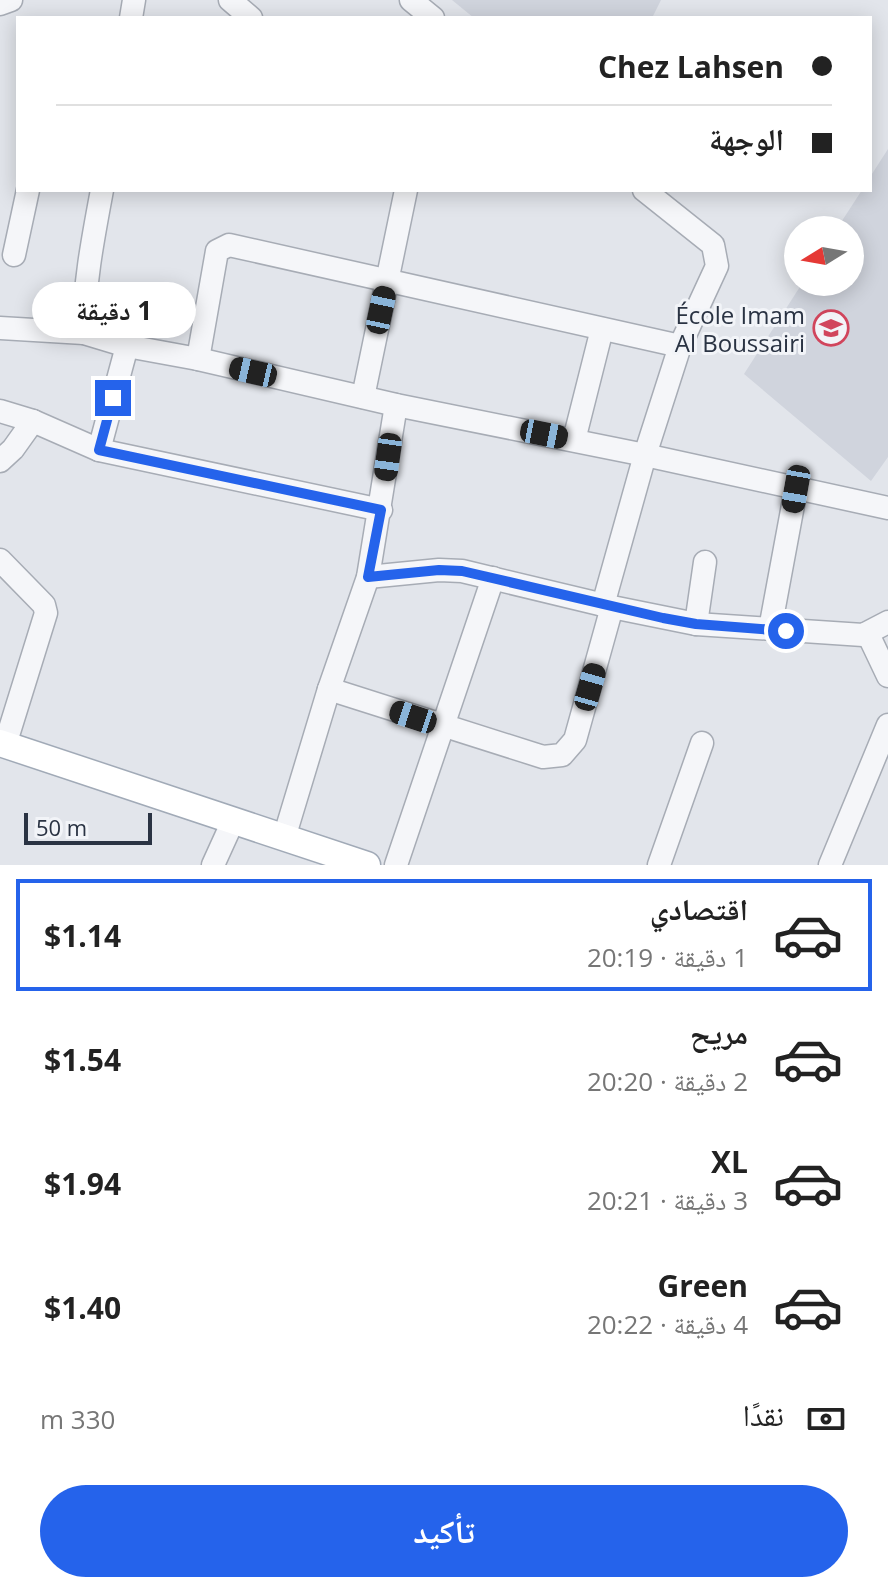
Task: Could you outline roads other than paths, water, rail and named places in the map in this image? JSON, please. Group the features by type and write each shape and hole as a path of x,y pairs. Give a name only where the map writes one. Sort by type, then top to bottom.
{"main road":[{"path":"3,744 367,865"}],"street":[{"path":"0,4 11,0"},
{"path":"230,0 249,16"},
{"path":"411,0 431,16"},
{"path":"14,255 28,192"},
{"path":"84,333 84,292 102,192"},
{"path":"363,397 406,192"},
{"path":"329,689 543,757 565,753 575,740 645,455 680,346 717,266 713,245 647,192"},
{"path":"198,359 217,251 229,245 680,346"},
{"path":"0,328 84,333 127,346 198,359 396,405 888,508"},
{"path":"574,440 602,329"},
{"path":"99,450 127,346"},
{"path":"284,838 329,689 368,577 396,405"},
{"path":"0,411 33,421 99,450 381,510"},
{"path":"0,461 33,421"},
{"path":"770,629 796,489"},
{"path":"0,560 44,605 46,613 3,744"},
{"path":"696,624 705,562"},
{"path":"368,577 449,569 696,624 868,634 888,622"},
{"path":"396,865 493,578"},
{"path":"868,634 888,676"},
{"path":"830,865 888,725"},
{"path":"659,865 702,743"},
{"path":"213,865 233,821"}],"place":[{"name":"École Imam Al Boussairi","path":"831,328"}]}
